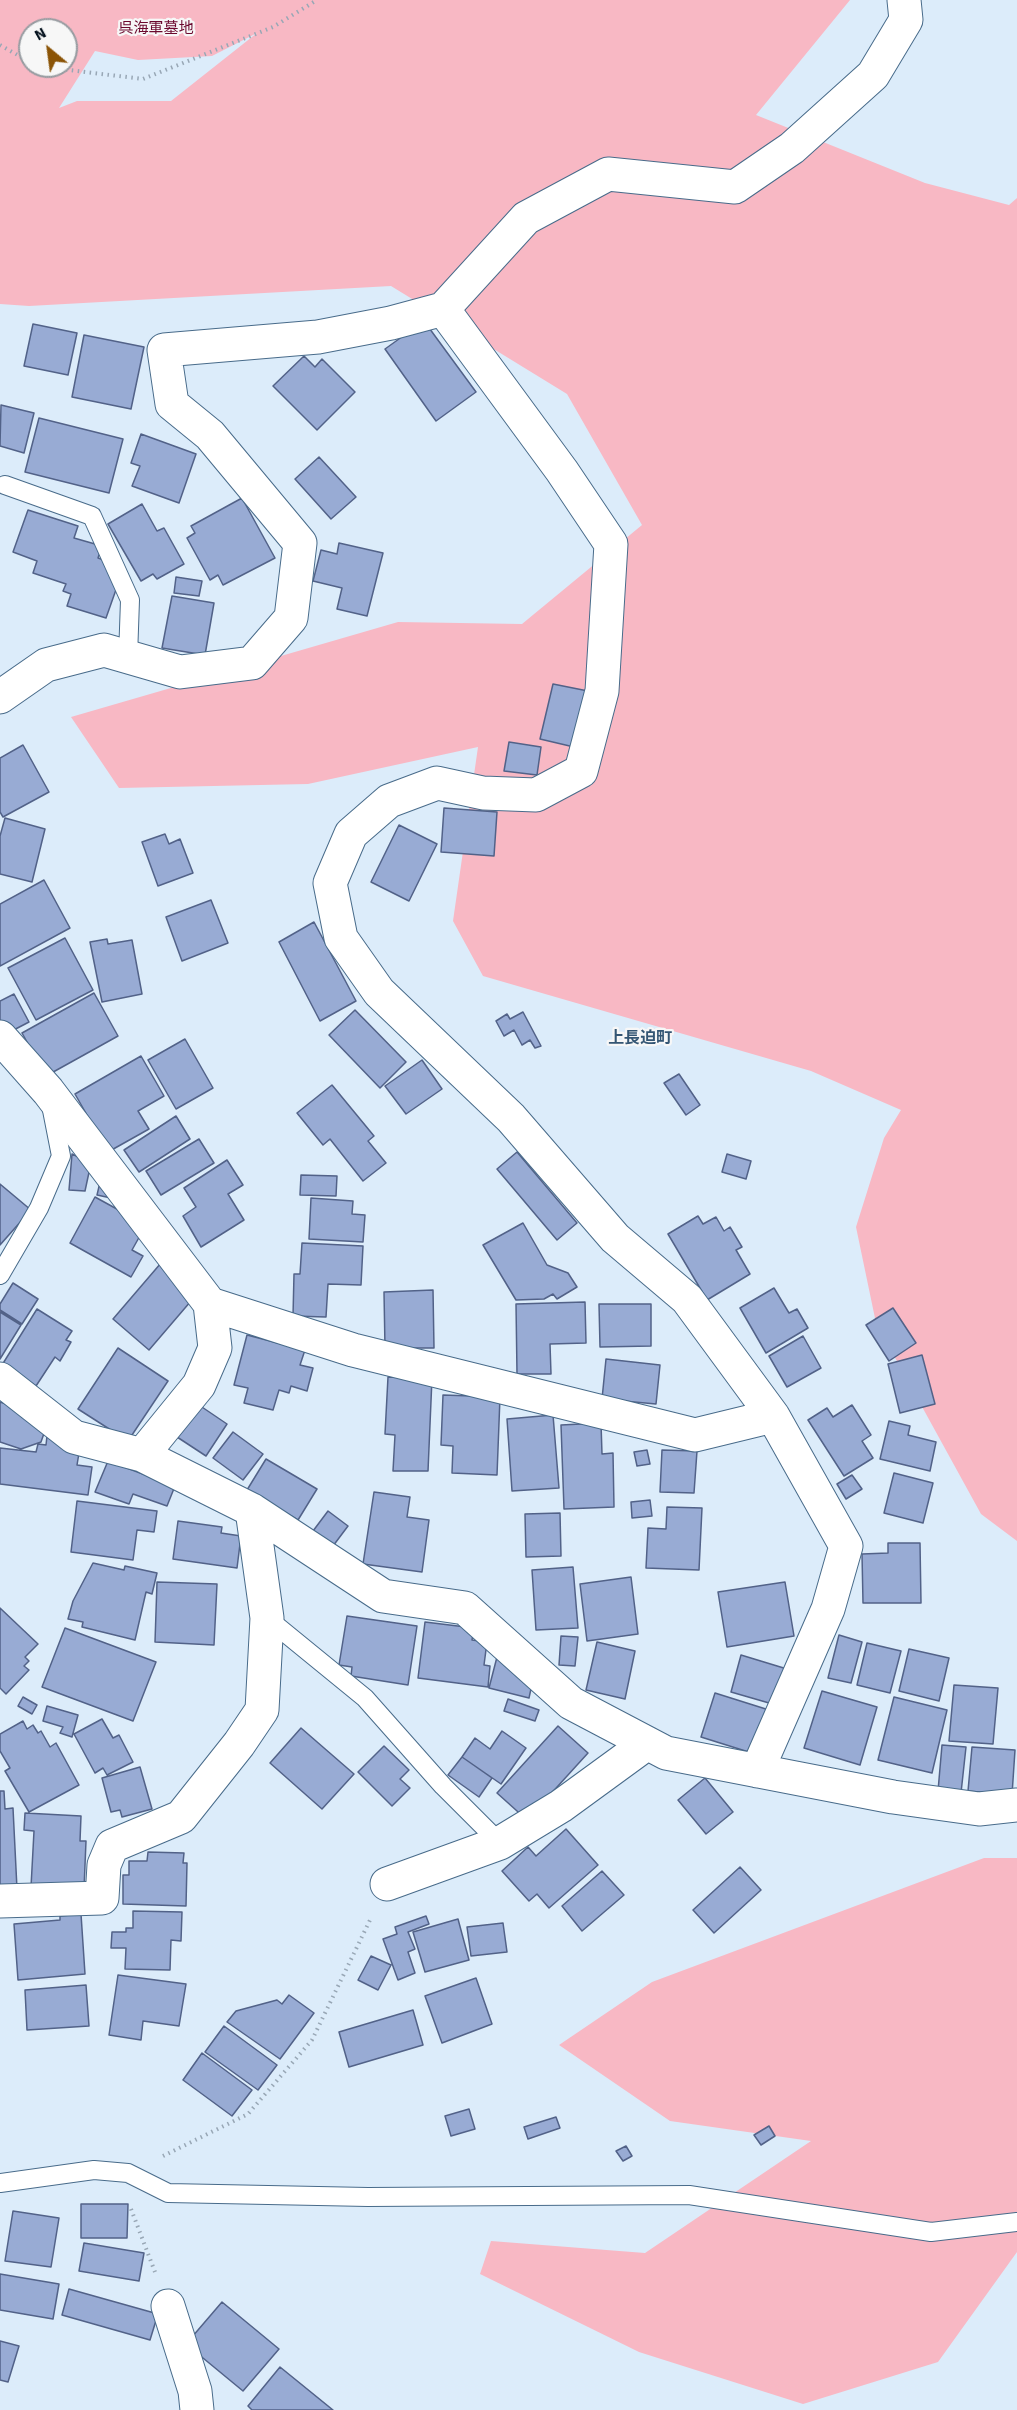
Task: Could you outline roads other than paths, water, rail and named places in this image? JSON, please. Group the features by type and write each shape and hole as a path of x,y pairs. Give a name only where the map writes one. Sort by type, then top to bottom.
{"street":[{"path":"0,697 46,664 104,650 180,672 252,663 291,618 300,543 210,435 172,404 164,350 318,337 391,323 443,309 526,218 608,174 735,187 792,148 873,75 906,20 904,0"},
{"path":"443,309 562,471 611,544 602,691 581,771 536,795 483,793 437,783 389,801 351,834 330,883 341,938 379,992 511,1118 615,1238 687,1299 773,1416 846,1546 828,1609 757,1771"},
{"path":"0,1037 48,1091 210,1304 215,1348 199,1385 142,1455"},
{"path":"210,1304 353,1350 695,1435 773,1416"},
{"path":"0,1379 74,1437 142,1455 252,1510 383,1596 465,1608 571,1703 666,1754 892,1797 979,1809 1017,1805"},
{"path":"0,1901 102,1898 104,1865 112,1846 181,1817 239,1744 262,1710 267,1618 252,1510"},
{"path":"387,1884 500,1843 561,1806 646,1743"},
{"path":"168,2306 195,2391 197,2410"}],"lane":[{"path":"5,485 92,516 130,600 128,657"},
{"path":"0,1275 39,1208 61,1156 48,1091"},
{"path":"267,1618 365,1698 443,1786 500,1843"},
{"path":"0,2183 94,2170 128,2173 168,2193 368,2197 689,2195 931,2232 1017,2222"}],"district":[{"name":"上長迫町","path":"640,1039"}],"park label":[{"name":"呉海軍墓地","path":"156,30"}]}
